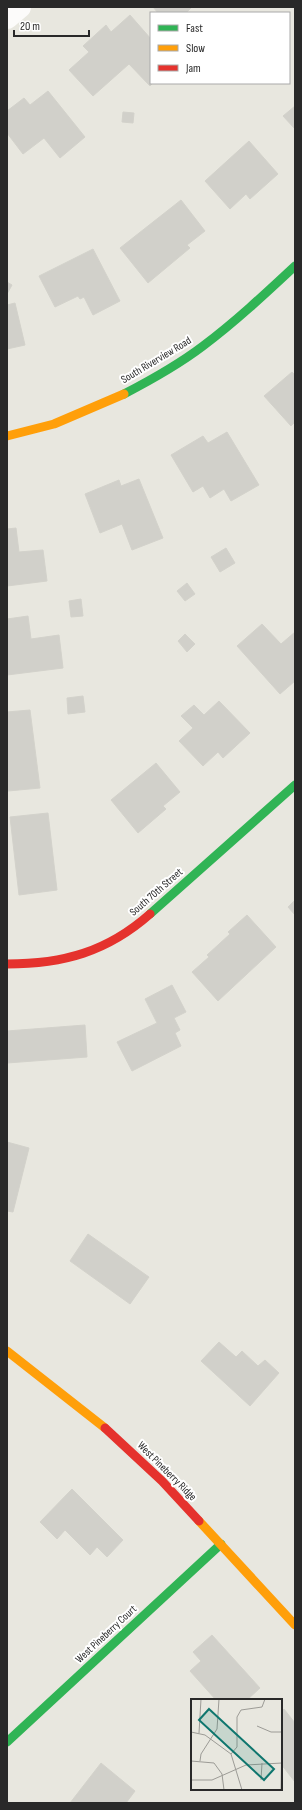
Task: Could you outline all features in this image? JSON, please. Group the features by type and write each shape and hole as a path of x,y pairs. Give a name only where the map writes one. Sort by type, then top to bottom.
{"street":[{"path":"7,18 20,7"},
{"name":"South Riverview Road","path":"7,436 19,434 75,415 118,397 155,377 189,356 212,338 295,266"},
{"name":"South 70th Street","path":"7,964 24,965 65,961 97,950 123,936 148,916 295,785"},
{"name":"West Pineberry Ridge","path":"7,1351 94,1418 162,1481 295,1625"},
{"name":"West Pineberry Court","path":"7,1742 221,1544"}],"building":[{"path":"153,7 192,7 187,12 157,12"},
{"path":"130,15 150,38 150,84 152,84 150,86 129,64 93,96 69,70 89,52 83,46 106,25 111,32"},
{"path":"48,91 85,137 60,158 44,138 23,154 7,133 7,111 24,98 30,105"},
{"path":"295,106 295,129 283,116"},
{"path":"123,112 134,113 133,123 122,122"},
{"path":"249,141 278,174 250,199 246,194 230,209 205,181"},
{"path":"181,200 205,231 187,245 190,248 148,283 120,248"},
{"path":"93,249 120,301 93,315 84,297 80,299 78,296 55,307 39,276"},
{"path":"7,282 12,285 7,294"},
{"path":"15,303 25,345 7,349 7,305"},
{"path":"292,372 295,375 295,422 291,426 264,396"},
{"path":"227,432 259,485 231,501 224,489 210,498 203,486 193,492 171,455 203,436 208,443"},
{"path":"139,479 163,538 132,550 122,524 100,533 85,494 119,480 121,486"},
{"path":"16,528 19,552 43,550 47,581 7,586 7,529"},
{"path":"226,548 235,563 220,572 211,557"},
{"path":"187,583 195,594 185,601 177,591"},
{"path":"81,599 83,616 71,617 69,601"},
{"path":"28,616 31,639 59,635 63,668 7,675 7,619"},
{"path":"262,624 281,644 295,632 295,681 280,694 237,646"},
{"path":"185,634 195,644 187,652 178,641"},
{"path":"83,696 85,712 68,714 67,698"},
{"path":"219,701 250,733 223,758 218,752 203,766 179,741 193,728 181,716 194,705 204,715"},
{"path":"30,710 40,788 8,791 7,712"},
{"path":"156,763 180,792 163,806 166,809 138,833 111,800"},
{"path":"48,813 57,890 19,895 10,817"},
{"path":"295,900 295,915 288,907"},
{"path":"247,915 276,947 218,1001 192,972 209,957 207,955 230,934 228,932"},
{"path":"172,985 186,1012 174,1018 180,1030 175,1033 181,1046 132,1071 117,1042 157,1023 145,999"},
{"path":"85,1025 87,1057 7,1063 7,1031"},
{"path":"7,1142 29,1148 13,1212 7,1211"},
{"path":"88,1234 149,1277 130,1304 70,1261"},
{"path":"219,1342 236,1357 242,1351 258,1366 265,1360 279,1373 250,1406 201,1361"},
{"path":"72,1489 123,1540 107,1557 97,1547 90,1555 65,1530 57,1539 40,1522"},
{"path":"212,1635 260,1688 248,1699 215,1699 190,1671 201,1661 193,1652"},
{"path":"284,1709 295,1723 295,1782 282,1765 282,1711"},
{"path":"101,1763 135,1791 126,1803 70,1803"}],"traffic: fast":[{"path":"124,394 184,360 203,346 238,318 295,266"},
{"path":"150,914 295,785"},
{"path":"7,1742 221,1544"}],"traffic: slow":[{"path":"7,436 54,424 124,394"},
{"path":"7,1351 105,1428"},
{"path":"199,1521 295,1625"}],"traffic: jam":[{"path":"7,964 47,962 66,958 101,947 134,927 150,914"},
{"path":"105,1428 162,1481 199,1521"}]}
